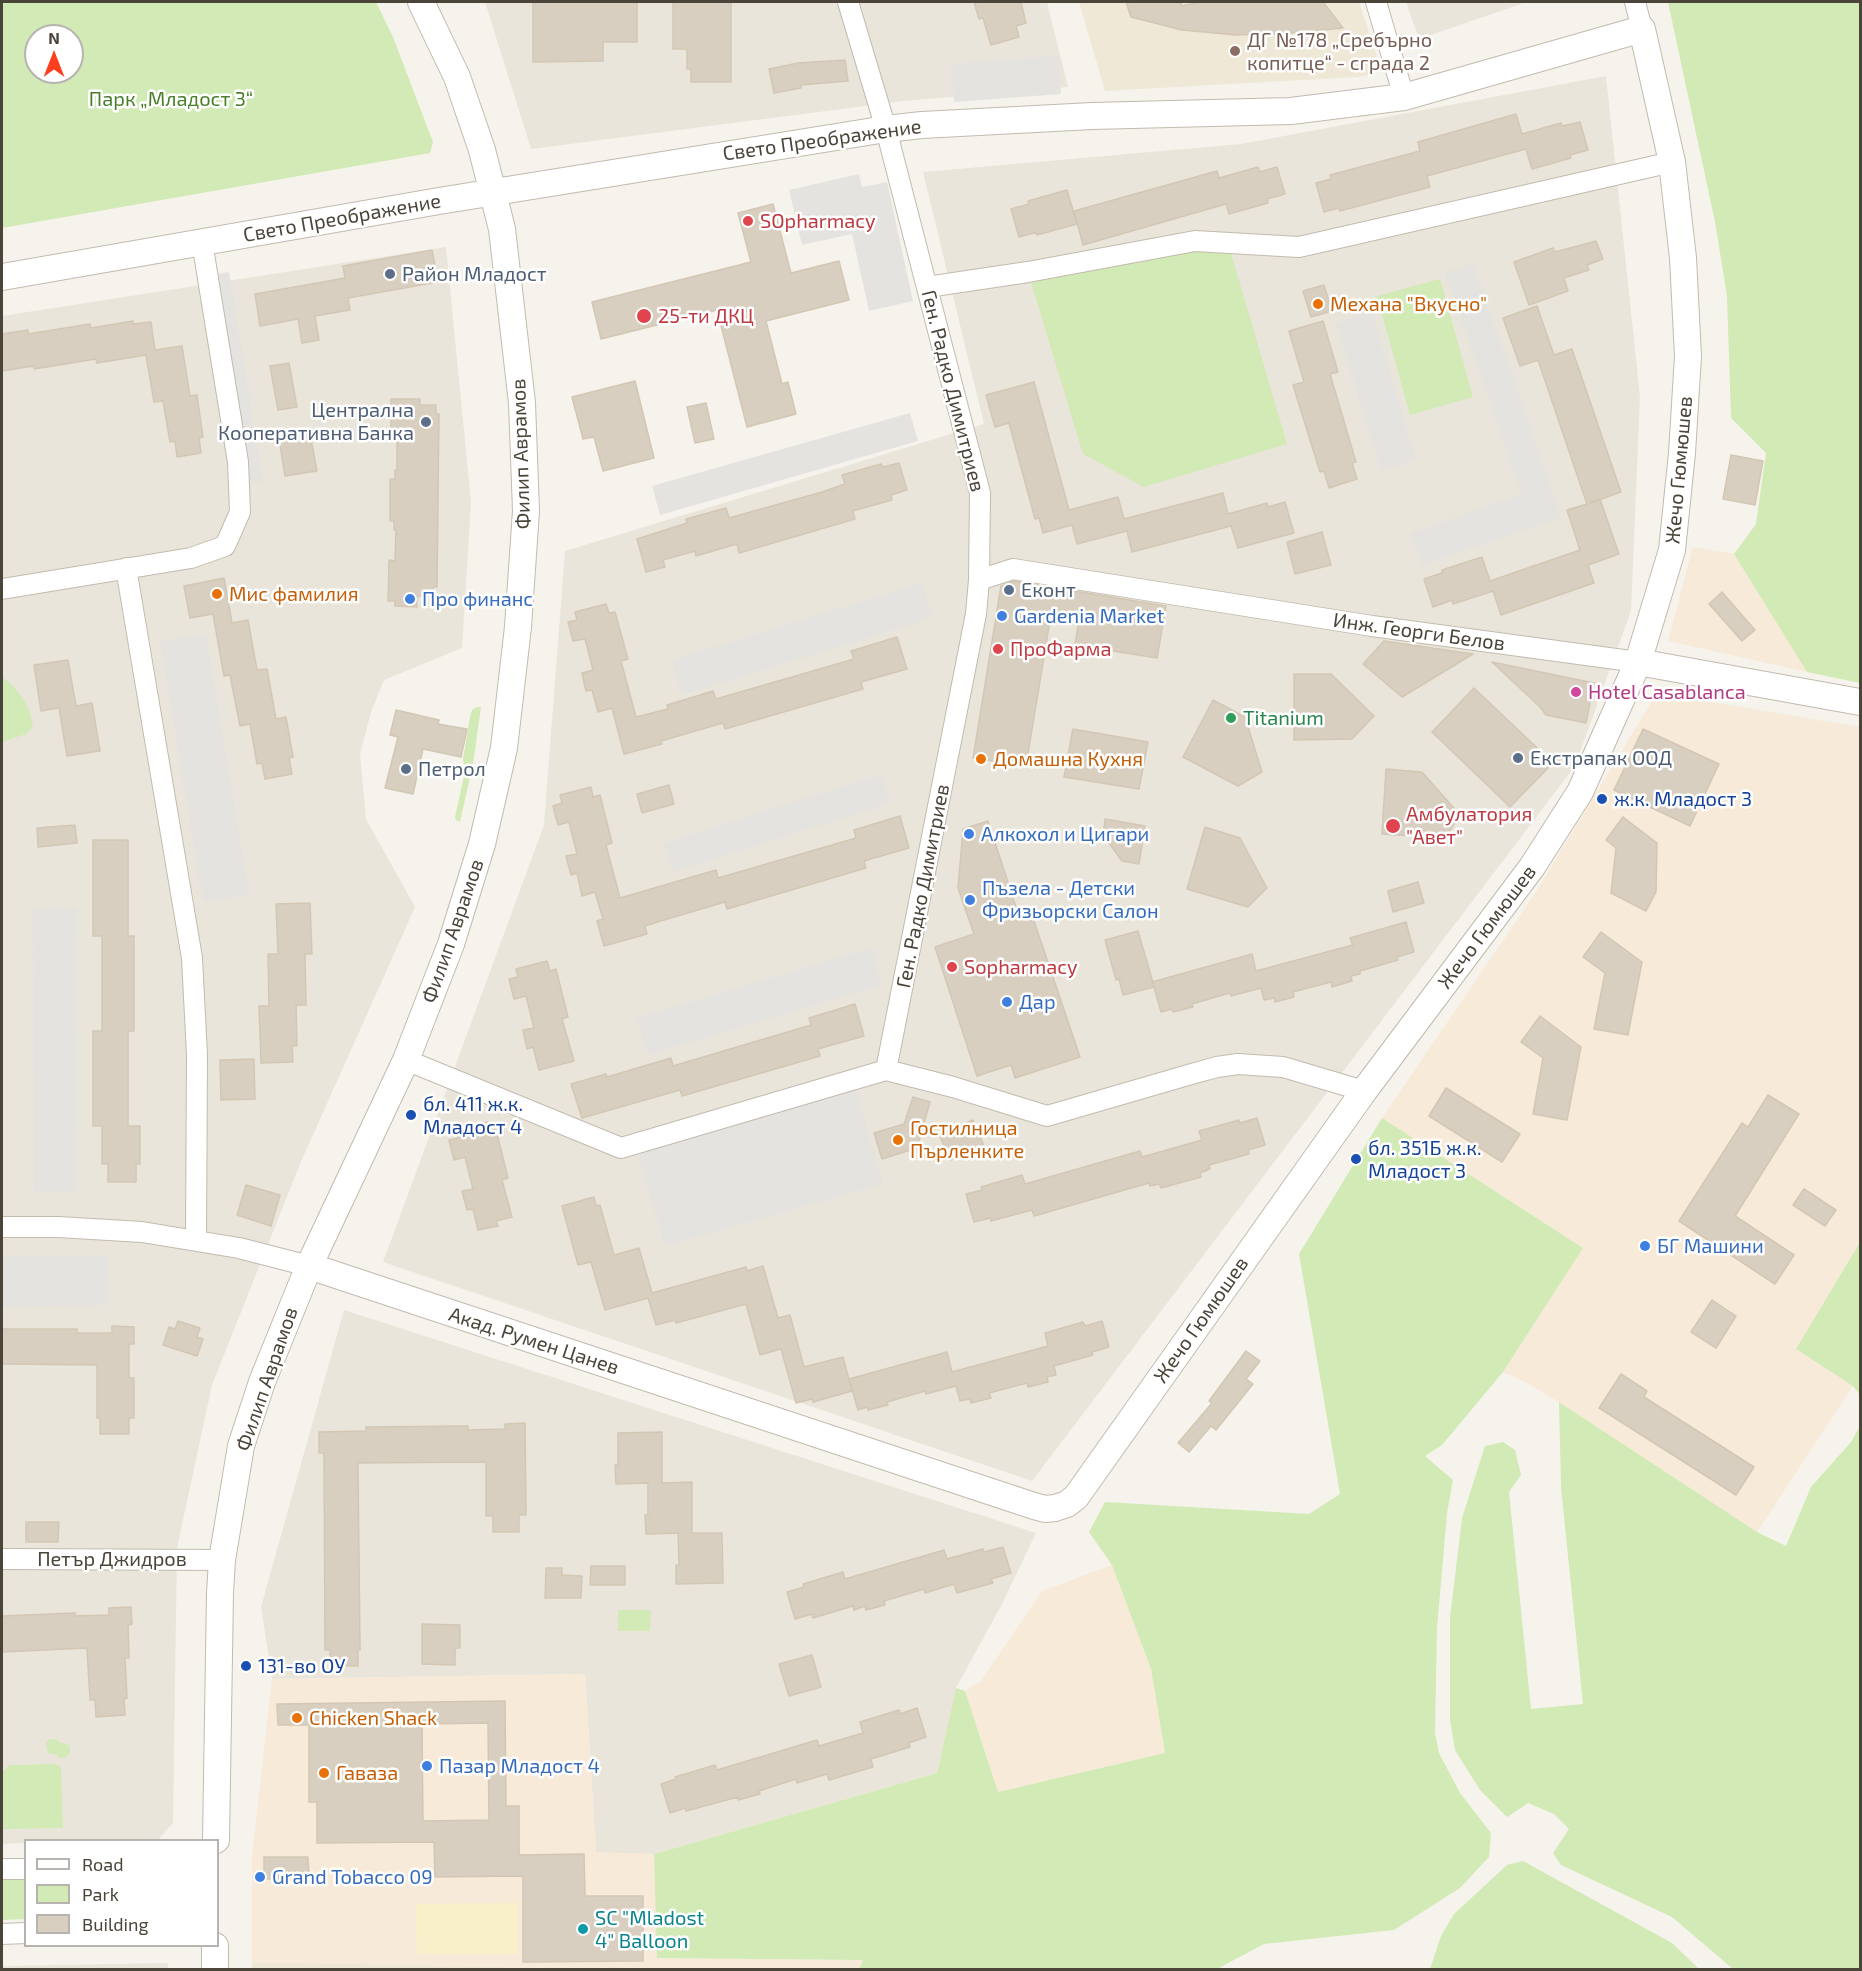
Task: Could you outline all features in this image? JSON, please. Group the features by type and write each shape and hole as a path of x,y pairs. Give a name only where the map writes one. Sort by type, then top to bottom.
{"street":[{"name":"Филип Аврамов","path":"216,1839 217,1691 222,1560 241,1446 251,1412 309,1266 406,1060 451,944 482,844 504,748 518,627 526,511 522,403 505,250 494,192 457,77 421,2"},
{"name":"Ген. Радко Димитриев","path":"848,2 886,129 980,493 979,580 976,614 886,1070"},
{"path":"1376,2 1404,97"},
{"name":"Жечо Гюмюшев","path":"1055,1508 1067,1504 1076,1497 1364,1091 1538,858 1580,792 1638,662 1672,550 1683,442 1688,356 1683,258 1672,162 1635,2"},
{"name":"Свето Преображение","path":"2,277 494,192 886,129 1092,116 1291,111 1404,97 1642,29"},
{"path":"927,287 1028,272 1195,242 1299,247 1672,162"},
{"path":"2,589 191,558 225,546 240,512 238,462 202,242"},
{"path":"126,568 192,958 197,1055 196,1240"},
{"name":"Инж. Георги Белов","path":"979,580 1013,569 1372,626 1638,662 1860,702"},
{"path":"406,1060 621,1148 886,1070 953,1087 1047,1116 1206,1070 1238,1064 1283,1067 1364,1091"},
{"name":"Акад. Румен Цанев","path":"2,1227 142,1232 239,1248 309,1266 1034,1506 1045,1509 1055,1508"},
{"name":"Петър Джидров","path":"2,1559 222,1560"},
{"path":"2,1869 24,1869"},
{"path":"2,1934 24,1934"},
{"path":"215,1947 215,1970"}],"shaded area":[{"path":"485,2 1047,2 1068,87 904,101 531,149"},
{"name":"ДГ №178 „Сребърно копитце“ - сграда 2","path":"1079,2 1359,2 1377,57 1376,65 1370,75 1358,77 1105,91"},
{"path":"1406,2 1527,2 1419,39"},
{"path":"1058,56 1061,94 954,102 951,64"},
{"path":"1606,76 1640,397 1631,611 1575,766 1032,1481 383,1262 544,825 565,551 984,424 923,172 1241,144"},
{"path":"859,174 862,187 887,182 913,301 869,311 852,234 802,245 789,190"},
{"path":"446,247 471,502 462,648 384,680 371,712 360,754 366,819 415,907 300,1164 212,1385 177,1548 173,1823 159,1839 24,1839 24,1843 2,1844 2,316"},
{"path":"1473,263 1561,517 1422,565 1411,533 1522,494 1445,273"},
{"path":"229,272 263,481 247,484 213,274"},
{"path":"1372,312 1416,460 1381,471 1336,323"},
{"path":"910,413 918,441 660,515 652,486"},
{"path":"1693,547 1734,554 1807,672 1668,641"},
{"path":"922,583 932,618 682,695 672,660"},
{"path":"206,634 249,895 203,902 160,641"},
{"path":"1657,693 1860,727 1860,1242 1796,1349 1853,1386 1757,1532 1559,1402 1503,1372 1583,1248 1382,1118 1536,892"},
{"path":"882,774 891,803 673,872 664,843"},
{"path":"77,908 77,1191 34,1191 33,909"},
{"path":"871,948 882,985 648,1055 636,1018"},
{"path":"853,1080 883,1184 665,1246 635,1144"},
{"path":"108,1256 109,1305 2,1307 2,1257"},
{"path":"344,1310 1036,1533 1002,1604 956,1688 937,1773 654,1854 596,1853 585,1674 272,1679 261,1607"},
{"path":"1112,1565 1151,1669 1165,1753 998,1792 965,1691 981,1681 1042,1591"},
{"path":"585,1674 596,1852 654,1854 658,1958 863,1960 859,1970 506,1970 506,1967 252,1962 252,1857 272,1679"},
{"path":"252,1962 506,1967 506,1969 252,1970"},
{"path":"168,1963 168,1970 2,1969 2,1966"}],"green space":[{"name":"Парк „Младост 3“","path":"2,2 376,2 393,37 433,142 430,153 2,228"},
{"path":"1668,2 1860,2 1860,683 1807,672 1734,554 1756,524 1766,453 1731,418 1727,296 1715,222"},
{"path":"1228,243 1287,444 1144,487 1083,454 1028,272"},
{"path":"1440,279 1473,397 1410,415 1377,296"},
{"path":"2,679 13,686 24,700 33,727 26,734 2,742"},
{"path":"481,707 473,764 460,822 455,817 465,772 463,759 470,717 472,710"},
{"path":"1382,1118 1583,1248 1503,1372 1442,1445 1425,1456 1453,1480 1447,1513 1437,1628 1435,1733 1439,1753 1460,1793 1491,1833 1489,1857 1460,1888 1394,1930 1264,1944 1217,1969 859,1970 863,1960 657,1958 654,1854 937,1773 956,1688 965,1691 998,1792 1165,1753 1151,1669 1112,1565 1089,1532 1105,1502 1309,1514 1340,1494 1299,1254"},
{"path":"1860,1242 1860,1395 1853,1386 1796,1349"},
{"path":"1559,1402 1757,1532 1786,1546 1811,1487 1851,1442 1860,1426 1860,1969 1733,1969 1672,1917 1561,1865 1553,1853 1569,1829 1554,1814 1528,1803 1507,1817 1480,1790 1455,1750 1450,1720 1450,1618 1462,1518 1485,1446 1503,1442 1515,1450 1521,1475 1509,1492 1531,1709 1583,1704 1561,1487"},
{"path":"618,1610 651,1610 650,1631 618,1631"},
{"path":"50,1739 56,1739 70,1746 70,1753 65,1758 50,1754 46,1743"},
{"path":"56,1764 61,1768 63,1828 2,1829 2,1772 10,1765"},
{"path":"1523,1861 1672,1943 1699,1969 1430,1969 1441,1936 1454,1914 1507,1865"},
{"path":"2,1880 24,1880 24,1919 2,1920"}],"sand":[{"path":"518,1903 518,1954 417,1954 416,1904"}],"building":[{"path":"533,2 637,2 637,42 603,42 603,61 533,62"},
{"path":"673,2 731,2 731,82 691,82 691,69 687,69 687,49 673,49"},
{"path":"974,2 1021,2 1026,23 1016,26 1019,37 991,45 983,18 979,19"},
{"path":"1126,2 1180,2 1182,6 1199,2 1323,2 1343,28 1236,35 1182,30 1131,17"},
{"path":"845,60 848,81 801,85 801,88 774,93 769,69 798,63"},
{"path":"1516,114 1522,134 1561,123 1562,126 1580,122 1588,150 1570,155 1571,158 1532,169 1526,149 1427,176 1430,187 1340,211 1339,208 1324,212 1316,183 1331,179 1330,175 1420,151 1418,142"},
{"path":"1258,167 1260,172 1277,167 1285,194 1267,199 1268,203 1229,214 1226,204 1083,245 1074,211 1217,171 1219,178"},
{"path":"1067,190 1077,224 1037,235 1037,232 1019,237 1011,209 1029,204 1028,201"},
{"name":"25-ти ДКЦ","path":"773,204 791,273 839,261 849,300 766,321 782,384 788,382 796,414 747,427 717,310 601,339 592,302 751,262 738,213"},
{"path":"1596,241 1603,259 1587,265 1589,270 1564,278 1568,291 1529,305 1514,262 1553,248 1555,252"},
{"path":"432,250 438,282 348,298 350,310 315,316 319,340 302,343 298,319 260,326 255,294 345,278 343,266"},
{"path":"1324,285 1332,311 1311,317 1303,291"},
{"path":"1537,306 1554,355 1572,349 1621,492 1600,499 1619,554 1588,565 1594,583 1501,615 1493,591 1453,604 1452,600 1433,607 1424,579 1442,573 1442,570 1482,557 1490,581 1580,550 1567,510 1587,504 1538,360 1520,366 1503,318"},
{"path":"133,321 133,324 151,322 155,350 182,346 190,396 197,395 203,437 199,438 201,453 177,457 175,441 170,442 163,401 154,402 146,355 97,363 96,359 34,369 34,366 2,371 2,334 28,330 28,334 90,324 91,328"},
{"path":"1323,321 1338,372 1330,374 1356,462 1352,463 1357,479 1329,488 1324,471 1320,472 1293,385 1304,382 1289,331"},
{"path":"289,363 297,407 278,410 270,366"},
{"path":"635,381 654,458 603,471 594,437 583,439 572,397"},
{"path":"1034,382 1069,510 1118,497 1124,519 1223,493 1228,514 1267,503 1268,507 1285,502 1294,533 1238,548 1231,526 1132,552 1127,531 1077,544 1072,525 1043,533 1039,518 1035,519 1009,423 995,427 986,395"},
{"path":"391,399 420,399 420,405 436,405 436,414 439,414 437,587 433,587 433,596 417,596 417,607 395,606 395,601 388,601 389,560 395,561 396,530 394,530 394,521 390,521 390,479 395,479 395,470 397,470 397,439 391,439"},
{"path":"706,403 714,439 695,443 687,407"},
{"path":"310,434 317,471 285,476 279,439"},
{"path":"1731,455 1763,461 1755,505 1723,499"},
{"path":"899,463 907,490 891,495 892,500 853,511 855,519 739,553 737,544 696,556 695,551 663,560 665,567 646,572 637,539 687,523 686,519 726,508 729,518 822,492 845,484 842,475 881,464 883,467"},
{"path":"1322,532 1331,565 1295,574 1287,542"},
{"path":"224,578 232,623 248,620 257,670 267,669 276,719 286,717 293,757 289,758 292,774 265,779 262,763 257,764 250,724 240,726 230,675 224,676 213,614 190,618 184,586"},
{"path":"1014,581 1166,606 1157,658 1075,645 1078,625 1050,620 1026,766 973,758 1001,586"},
{"path":"1722,592 1755,630 1742,641 1709,604"},
{"path":"606,604 609,613 615,612 628,659 621,661 636,717 668,709 667,705 713,691 716,699 854,659 851,651 897,637 907,669 861,682 863,689 725,729 723,723 661,741 662,744 624,754 612,708 598,712 592,690 586,691 582,673 593,670 589,654 585,639 573,641 568,622 577,620 575,612"},
{"path":"1384,641 1473,654 1402,697 1363,664"},
{"path":"68,660 76,706 92,703 100,751 67,756 59,708 41,711 34,665"},
{"path":"1492,662 1594,683 1586,723 1546,715"},
{"path":"1294,674 1331,674 1374,716 1352,739 1294,740"},
{"path":"1474,688 1553,763 1510,807 1432,732"},
{"path":"1213,700 1245,717 1262,772 1238,786 1183,757"},
{"path":"396,710 439,720 438,724 467,729 461,757 423,749 413,794 385,788 398,737 390,735"},
{"path":"1073,729 1148,742 1139,789 1064,777"},
{"path":"1643,729 1719,764 1690,826 1614,790"},
{"path":"1386,769 1422,772 1460,815 1445,838 1382,834"},
{"path":"669,785 674,804 642,813 637,794"},
{"path":"591,787 593,797 600,795 612,843 606,845 620,898 716,870 718,878 856,838 854,830 900,816 909,848 864,861 866,868 727,909 725,902 645,926 647,934 604,946 597,921 603,919 595,892 582,896 577,873 571,875 566,856 577,854 569,822 558,825 553,806 562,803 560,795"},
{"path":"1623,817 1657,843 1656,892 1646,911 1611,893 1616,848 1606,840"},
{"path":"1105,819 1145,826 1139,864 1122,861 1103,835"},
{"name":"Дар","path":"988,821 1020,919 1032,915 1080,1057 1015,1078 1011,1065 977,1076 935,947 974,934 958,888 963,829"},
{"path":"75,825 77,843 38,847 37,828"},
{"path":"1205,827 1240,838 1267,888 1248,907 1187,889"},
{"path":"93,840 128,840 128,936 134,936 134,1031 128,1031 128,1126 140,1126 140,1164 136,1164 136,1182 108,1182 108,1164 102,1164 102,1126 93,1126 93,1031 102,1031 102,936 93,936"},
{"path":"1418,882 1424,903 1393,912 1388,891"},
{"path":"310,903 312,954 305,954 306,1005 296,1005 297,1046 292,1046 293,1062 261,1063 259,1006 269,1006 268,954 278,954 276,904"},
{"path":"1406,922 1414,952 1397,957 1398,960 1360,971 1360,974 1351,976 1352,981 1332,987 1331,982 1293,992 1294,997 1275,1002 1274,998 1264,1000 1261,988 1231,996 1230,993 1173,1012 1172,1009 1161,1012 1154,987 1123,995 1119,979 1116,980 1105,940 1138,931 1153,982 1252,954 1256,971 1353,945 1350,938"},
{"path":"1601,932 1642,962 1628,1035 1594,1029 1605,973 1583,957"},
{"path":"547,961 550,971 556,969 568,1017 562,1019 574,1061 539,1070 533,1047 527,1049 523,1030 534,1028 526,996 514,999 509,979 518,977 516,969"},
{"path":"855,1004 864,1036 818,1049 820,1056 682,1096 680,1090 582,1118 571,1084 606,1074 607,1077 671,1058 673,1066 811,1025 809,1018"},
{"path":"1540,1016 1581,1047 1567,1120 1533,1114 1543,1058 1521,1042"},
{"path":"254,1059 255,1099 221,1100 220,1060"},
{"path":"1446,1088 1520,1134 1502,1162 1429,1116"},
{"path":"1768,1095 1799,1114 1735,1216 1794,1255 1775,1284 1679,1221 1742,1123 1748,1127"},
{"path":"913,1097 930,1102 917,1148 882,1159 874,1133 904,1124"},
{"path":"1257,1118 1265,1145 1248,1150 1249,1154 1209,1165 1210,1169 1200,1173 1201,1177 1161,1188 1159,1184 1150,1186 1149,1183 1034,1216 1032,1210 991,1221 990,1218 974,1222 966,1194 982,1190 981,1187 1022,1175 1025,1184 1140,1151 1142,1157 1202,1140 1199,1131 1239,1120 1240,1123"},
{"path":"973,1120 984,1146 950,1160 939,1134"},
{"path":"487,1122 490,1131 496,1130 508,1178 502,1180 512,1217 496,1221 498,1226 478,1230 473,1209 467,1210 462,1191 473,1189 465,1157 454,1160 449,1140 458,1138 456,1130"},
{"path":"246,1185 280,1195 271,1226 237,1215"},
{"path":"1804,1189 1836,1210 1825,1226 1793,1205"},
{"path":"594,1197 596,1206 600,1205 614,1255 639,1248 652,1293 746,1267 747,1271 763,1266 778,1318 790,1315 804,1367 843,1357 852,1391 813,1402 812,1399 796,1403 781,1349 760,1355 746,1304 676,1323 675,1320 656,1325 648,1298 605,1310 591,1262 578,1265 562,1206"},
{"path":"1712,1300 1736,1316 1716,1348 1691,1332"},
{"path":"178,1321 200,1328 197,1337 203,1339 197,1356 163,1345 169,1327 175,1329"},
{"path":"1102,1321 1109,1347 1092,1352 1093,1355 1054,1366 1056,1375 1047,1377 1048,1382 1028,1387 1027,1383 989,1393 991,1398 971,1403 970,1399 960,1401 956,1386 926,1394 925,1391 887,1402 888,1405 858,1410 849,1379 947,1352 952,1372 1048,1346 1045,1333 1083,1322 1085,1326"},
{"path":"112,1326 134,1327 134,1344 129,1344 129,1378 134,1378 134,1418 129,1418 129,1434 100,1434 100,1418 97,1418 97,1365 2,1364 2,1329 77,1329 77,1333 112,1333"},
{"path":"1246,1351 1260,1361 1246,1379 1253,1384 1216,1430 1211,1426 1189,1452 1178,1443 1212,1403 1209,1401"},
{"path":"1621,1374 1647,1391 1644,1397 1754,1467 1736,1495 1599,1408"},
{"path":"525,1423 526,1515 519,1515 519,1532 493,1532 493,1516 486,1516 486,1462 358,1463 360,1650 358,1650 358,1666 330,1666 330,1650 325,1650 324,1453 319,1453 319,1432 366,1431 366,1427 468,1426 468,1430 505,1429 505,1424"},
{"path":"662,1432 662,1483 692,1482 692,1533 722,1533 723,1583 676,1584 676,1565 679,1565 678,1533 646,1534 648,1483 616,1484 618,1433"},
{"path":"26,1522 59,1522 58,1542 26,1542"},
{"path":"1003,1547 1011,1573 991,1579 993,1583 957,1593 954,1584 925,1593 924,1589 884,1601 885,1605 866,1610 865,1606 854,1610 853,1606 813,1618 812,1614 795,1619 787,1592 804,1587 803,1584 843,1572 845,1579 944,1550 947,1559 983,1549 984,1552"},
{"path":"591,1566 625,1566 625,1585 590,1585"},
{"path":"546,1568 562,1568 562,1575 582,1576 581,1598 545,1598"},
{"path":"131,1607 132,1624 128,1625 129,1658 125,1658 127,1698 124,1699 125,1715 96,1717 95,1700 90,1700 87,1648 2,1652 2,1616 75,1613 75,1616 109,1615 109,1608"},
{"path":"422,1624 460,1625 460,1648 455,1648 455,1665 422,1664"},
{"path":"812,1655 821,1687 789,1696 779,1664"},
{"path":"505,1701 506,1806 519,1806 519,1855 584,1854 585,1896 643,1896 643,1961 523,1962 523,1876 435,1877 434,1842 317,1843 317,1802 309,1802 309,1725 278,1725 277,1704","holes":["488,1723 489,1820 423,1821 422,1724"]},
{"path":"917,1708 926,1737 909,1743 910,1747 871,1759 873,1767 829,1780 827,1774 797,1783 796,1779 759,1791 760,1794 738,1800 738,1797 670,1813 661,1784 676,1779 675,1777 715,1765 717,1770 817,1740 819,1746 863,1733 860,1722 899,1710 900,1714"},
{"path":"264,1857 308,1857 309,1878 264,1879"}],"place":[{"name":"ДГ №178 „Сребърно копитце“ - сграда 2","path":"1235,51"},
{"name":"SOpharmacy","path":"748,221"},
{"name":"Район Младост","path":"390,274"},
{"name":"Механа \"Вкусно\"","path":"1318,304"},
{"name":"25-ти ДКЦ","path":"644,316"},
{"name":"Централна Кооперативна Банка","path":"426,422"},
{"name":"Еконт","path":"1009,590"},
{"name":"Мис фамилия","path":"217,594"},
{"name":"Про финанс","path":"410,599"},
{"name":"Gardenia Market","path":"1002,616"},
{"name":"ПроФарма","path":"998,649"},
{"name":"Hotel Casablanca","path":"1576,692"},
{"name":"Titanium","path":"1231,718"},
{"name":"Екстрапак ООД","path":"1518,758"},
{"name":"Домашна Кухня","path":"981,759"},
{"name":"Петрол","path":"406,769"},
{"name":"ж.к. Младост 3","path":"1602,799"},
{"name":"Амбулатория \"Авет\"","path":"1393,826"},
{"name":"Алкохол и Цигари","path":"969,834"},
{"name":"Пъзела - Детски Фризьорски Салон","path":"970,900"},
{"name":"Sopharmacy","path":"952,967"},
{"name":"Дар","path":"1007,1002"},
{"name":"бл. 411 ж.к. Младост 4","path":"411,1115"},
{"name":"Гостилница Пърленките","path":"898,1140"},
{"name":"бл. 351Б ж.к. Младост 3","path":"1356,1159"},
{"name":"БГ Машини","path":"1645,1246"},
{"name":"131-во ОУ","path":"246,1666"},
{"name":"Chicken Shack","path":"297,1718"},
{"name":"Пазар Младост 4","path":"427,1766"},
{"name":"Гаваза","path":"324,1773"},
{"name":"Grand Tobacco 09","path":"260,1877"},
{"name":"SC \"Mladost 4\" Balloon","path":"583,1929"}]}
